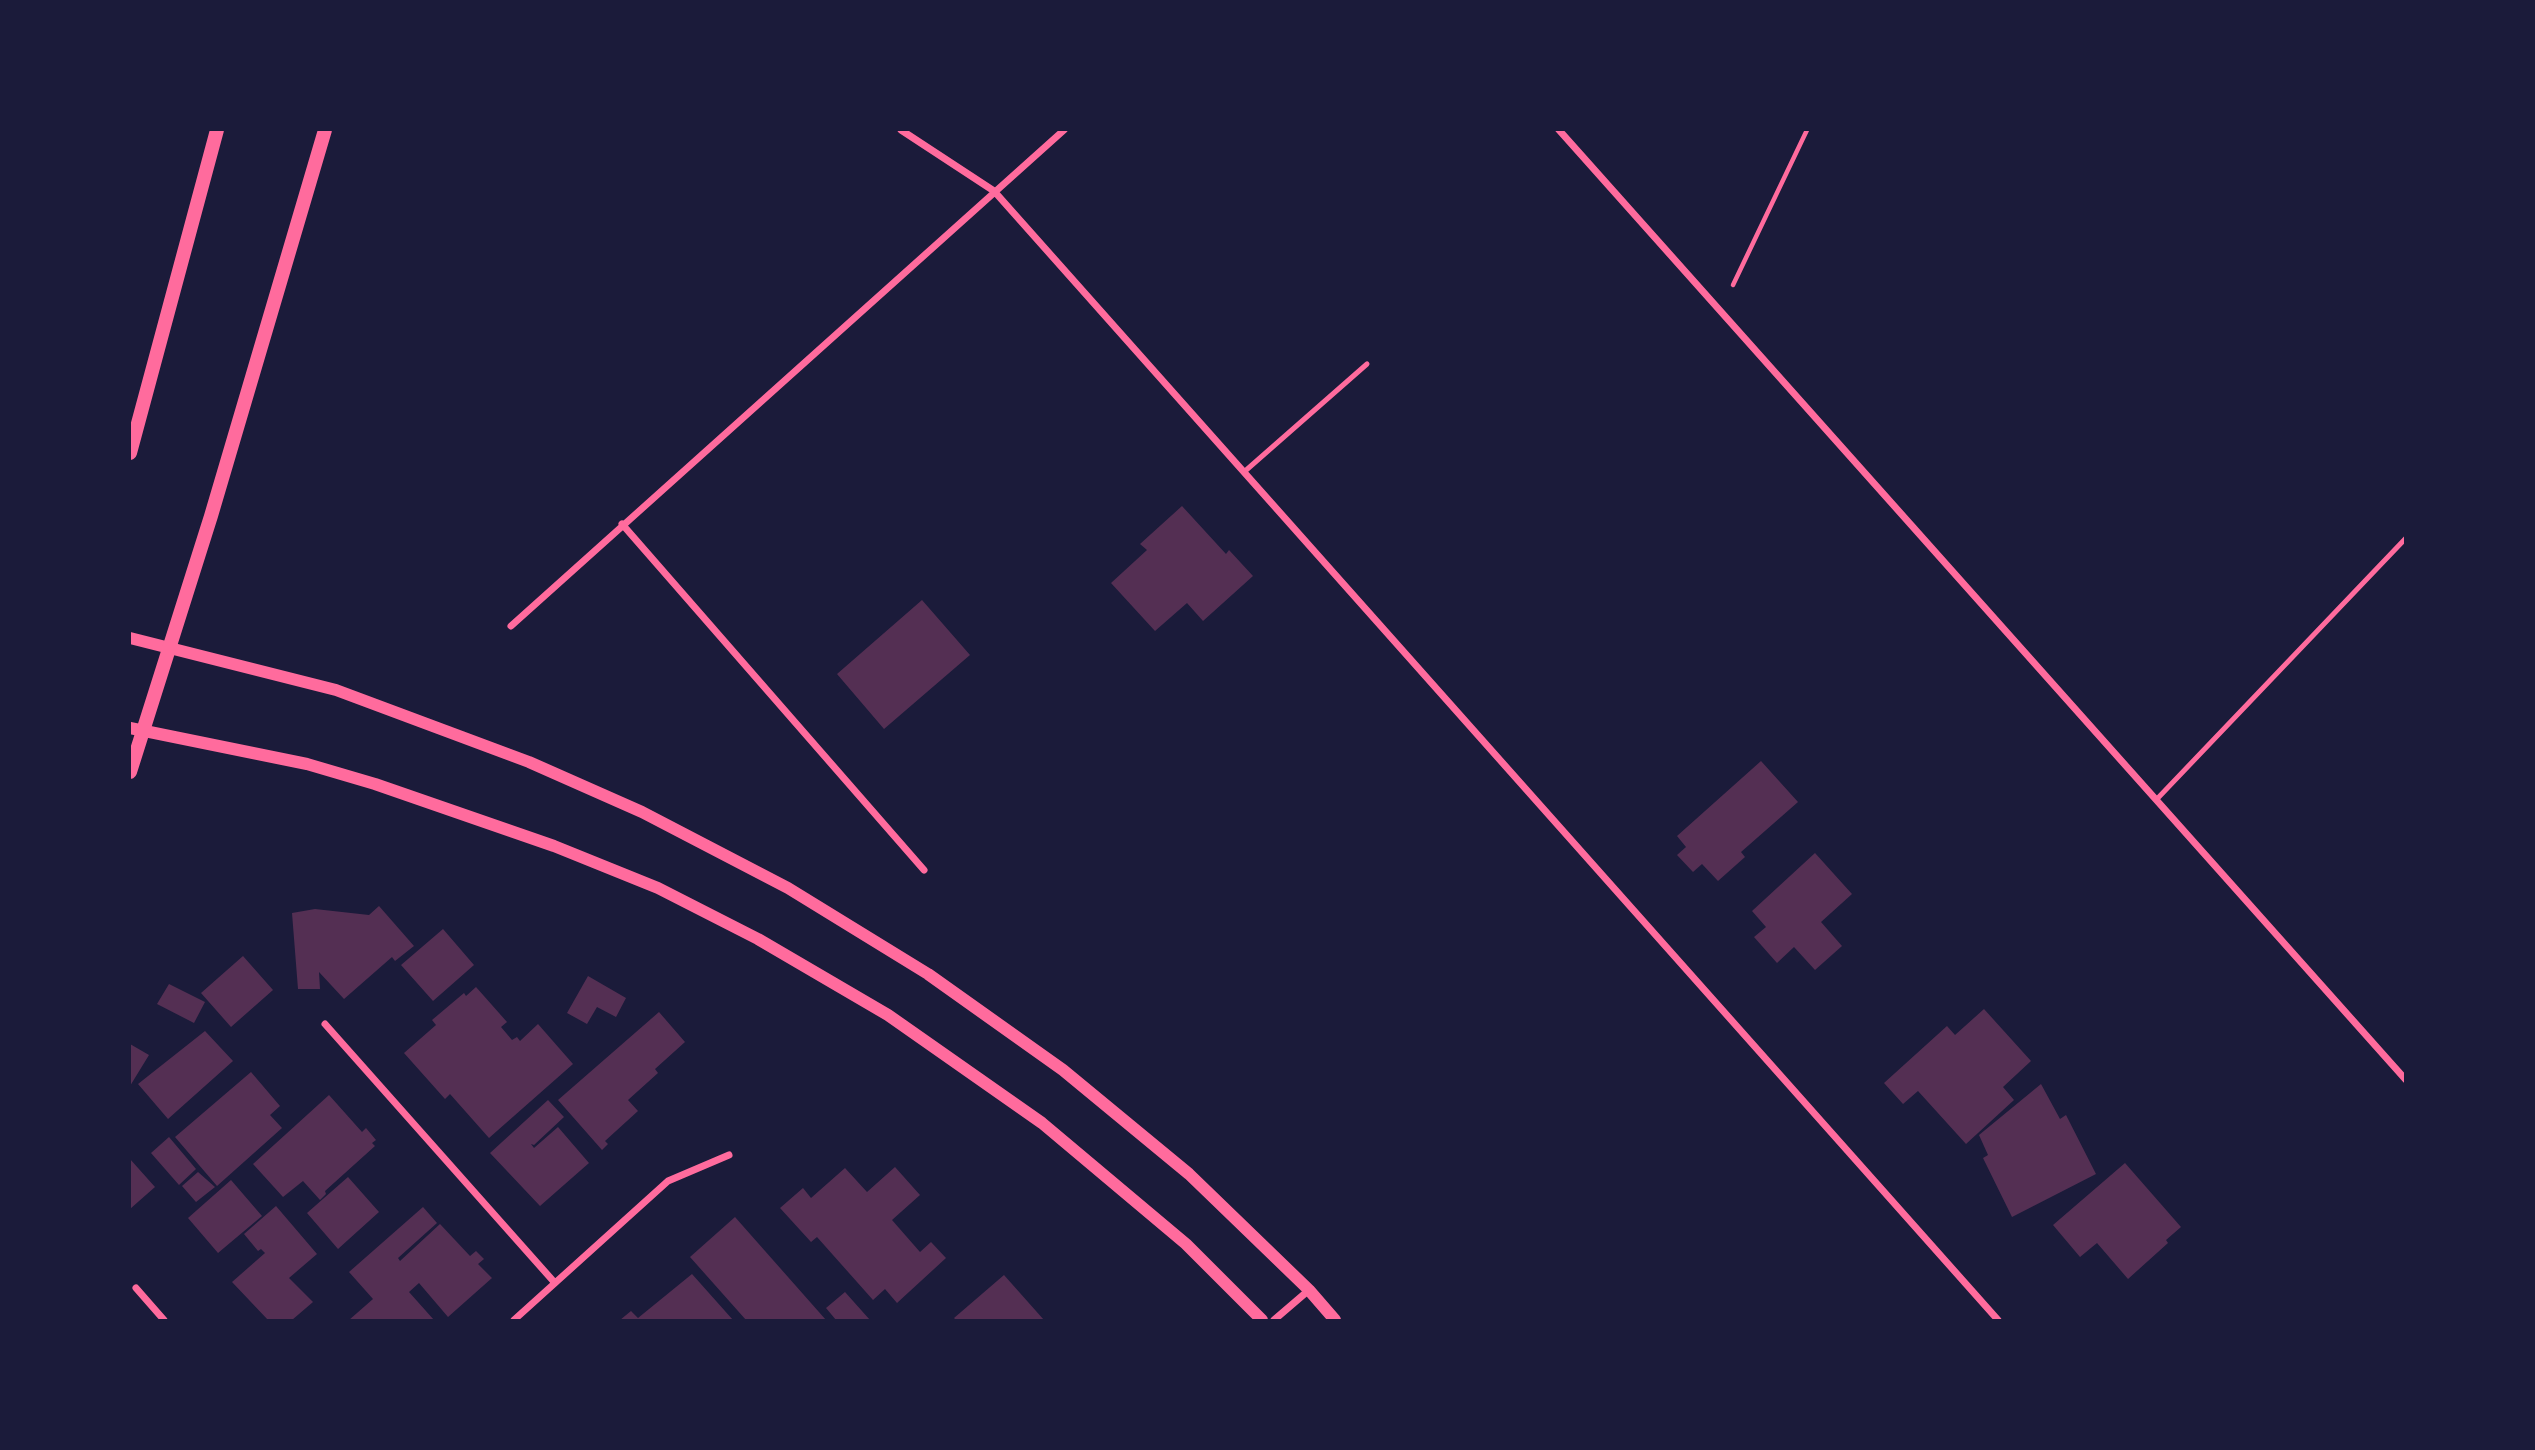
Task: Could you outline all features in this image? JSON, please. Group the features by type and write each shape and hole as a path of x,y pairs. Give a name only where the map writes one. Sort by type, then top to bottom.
{"main road":[{"path":"130,453 217,130"},
{"path":"130,772 137,730 171,648 325,130"}],"street":[{"path":"901,130 994,191 1998,1321"},
{"path":"511,625 1064,130"},
{"path":"1559,130 2406,1080"},
{"path":"622,524 924,870"},
{"path":"130,638 336,690 530,762 642,812 788,887 928,974 1063,1070 1189,1174 1308,1290 1335,1321"},
{"path":"137,730 307,764 375,784 554,846 658,888 758,939 888,1015 1042,1123 1186,1244 1262,1321"},
{"path":"326,1024 555,1283"},
{"path":"514,1321 668,1181 729,1155"},
{"path":"136,1289 164,1321"},
{"path":"1274,1321 1308,1290"}],"lane":[{"path":"1244,472 1367,364"},
{"path":"2156,800 2406,538"}],"path":[{"path":"1732,286 1807,130"}],"building":[{"path":"1182,506 1226,554 1229,550 1253,576 1203,621 1187,603 1155,631 1111,583 1147,550 1140,544"},
{"path":"922,600 970,655 884,729 837,674"},
{"path":"1761,761 1798,802 1741,852 1745,857 1718,881 1702,864 1693,872 1677,855 1686,847 1677,836"},
{"path":"1815,853 1852,894 1821,922 1842,946 1815,970 1794,947 1777,963 1754,937 1766,927 1752,911"},
{"path":"379,906 414,946 395,961 392,957 344,999 319,972 320,989 298,989 292,913 315,909 369,915"},
{"path":"443,929 474,965 433,1001 401,965"},
{"path":"243,956 273,990 231,1027 201,993"},
{"path":"588,976 626,998 616,1017 597,1007 587,1024 567,1013"},
{"path":"169,984 205,1002 194,1023 157,1004"},
{"path":"476,987 507,1022 501,1027 512,1040 517,1037 520,1041 538,1024 573,1064 489,1138 450,1094 445,1099 404,1053 436,1025 432,1020 464,993 466,996"},
{"path":"1984,1009 2031,1061 2003,1087 2014,1100 1966,1144 1918,1091 1903,1104 1884,1083 1947,1026 1955,1035"},
{"path":"659,1012 685,1042 655,1069 658,1073 628,1100 638,1111 605,1141 608,1144 602,1150 558,1100"},
{"path":"205,1031 233,1061 168,1119 138,1084"},
{"path":"130,1044 149,1055 130,1086"},
{"path":"251,1072 280,1106 270,1115 282,1128 217,1186 175,1137"},
{"path":"2041,1084 2060,1119 2066,1115 2096,1174 2012,1217 1983,1158 1988,1155 1979,1135"},
{"path":"329,1095 362,1132 366,1128 376,1140 372,1143 375,1146 325,1191 326,1194 320,1200 303,1181 283,1197 253,1164"},
{"path":"548,1100 564,1117 534,1145 531,1144 534,1148 558,1127 589,1163 540,1206 490,1153"},
{"path":"169,1137 196,1169 179,1185 151,1153"},
{"path":"130,1159 155,1187 130,1209"},
{"path":"2125,1163 2181,1227 2166,1240 2168,1243 2128,1279 2097,1243 2080,1257 2053,1225"},
{"path":"895,1167 920,1195 892,1220 920,1252 931,1242 946,1258 897,1303 885,1289 873,1300 817,1237 811,1242 780,1208 803,1188 811,1198 845,1168 867,1192"},
{"path":"198,1172 215,1187 196,1202 182,1186"},
{"path":"348,1177 379,1212 338,1249 307,1213"},
{"path":"231,1180 262,1216 218,1253 188,1218"},
{"path":"276,1206 317,1254 289,1278 313,1302 292,1320 268,1320 232,1282 265,1253 261,1249 258,1251 244,1234"},
{"path":"423,1207 437,1223 398,1258 400,1261 440,1224 470,1256 476,1251 484,1259 478,1264 492,1278 448,1317 419,1283 409,1292 434,1320 349,1320 373,1299 349,1272"},
{"path":"735,1217 826,1320 746,1320 690,1257"},
{"path":"692,1274 733,1320 620,1320 631,1311 638,1318"},
{"path":"1004,1275 1044,1320 954,1318"},
{"path":"845,1292 870,1320 836,1320 826,1308"}]}
